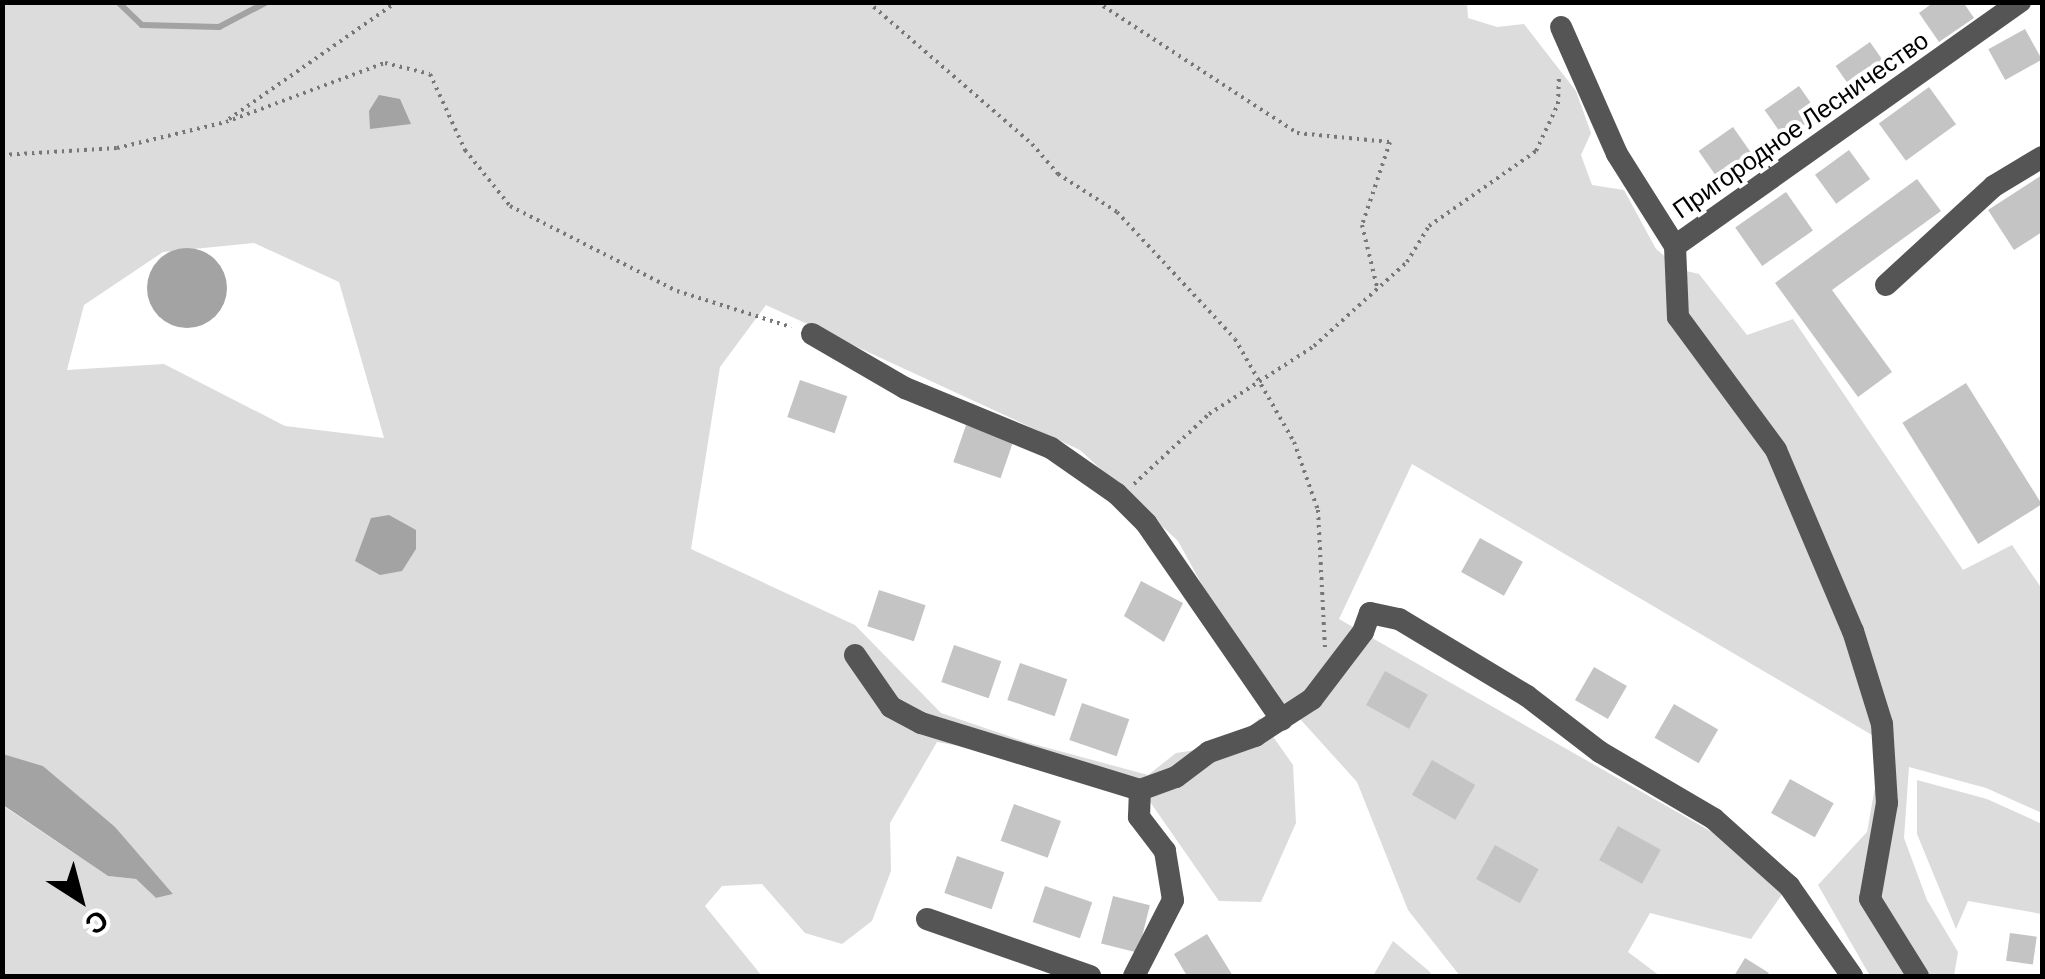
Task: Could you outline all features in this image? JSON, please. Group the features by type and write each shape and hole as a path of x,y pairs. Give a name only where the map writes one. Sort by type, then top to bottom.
{"street":[{"name":"Пригородное Лесничество","path":"1918,976 1870,900 1886,803 1882,724 1853,631 1776,450 1678,317 1675,246 2020,2"},
{"path":"1560,27 1617,154 1675,246"},
{"path":"1886,285 1994,186 2042,158"},
{"path":"812,334 905,388 1051,448 1117,494 1146,523 1282,720"},
{"path":"855,655 891,707 921,723 1140,790 1282,720 1328,682 1370,613 1399,618 1714,818 1789,886 1852,976"},
{"path":"1134,976 1173,900 1165,850 1138,816 1140,790"},
{"path":"927,919 1090,976"}],"path":[{"path":"226,122 397,2"},
{"path":"868,2 1032,144 1058,174 1150,243 1235,339 1294,442 1318,510 1328,682"},
{"path":"1097,2 1297,133 1390,142 1362,225 1376,287"},
{"path":"2,155 117,148 226,122 385,63 430,74 465,150 510,206 678,291 812,334"},
{"path":"1117,494 1256,380 1314,346 1408,262 1429,226 1536,151 1558,104 1560,66"}],"shaded area":[{"path":"3,3 1467,3 1468,18 1497,27 1524,24 1576,91 1591,133 1581,155 1592,185 1624,190 1656,249 1682,270 1699,274 1747,335 1793,319 1963,570 2012,545 2042,589 2042,813 1986,788 1909,767 1904,838 1927,900 1958,952 1954,976 1870,976 1818,885 1867,832 1880,759 1872,735 1412,464 1339,619 1740,848 1783,893 1751,939 1650,913 1628,952 1660,976 1460,976 1408,910 1357,782 1301,720 1267,703 1178,541 1080,450 766,305 720,367 691,549 855,625 941,713 1026,742 1148,775 1176,753 1230,745 1260,718 1293,765 1296,823 1261,902 1219,901 1146,796 1049,762 937,742 890,823 891,871 872,921 842,944 805,933 762,884 722,886 705,906 762,976 3,976 2,805 108,876 136,879 156,898 173,894 115,828 43,766 3,754","holes":["254,243 339,282 384,438 285,426 164,364 67,370 84,305 163,252"]},
{"path":"379,95 400,99 411,124 370,129 369,111"},
{"path":"187,248 202,251 215,260 224,273 224,303 215,316 202,325 187,328 172,325 159,316 150,303 147,288 150,273 159,260 172,251"},
{"path":"389,515 416,530 416,549 402,571 380,575 355,561 371,518"},
{"path":"3,754 43,766 115,827 173,894 156,898 136,879 108,876 3,805"},
{"path":"1917,780 1987,799 2042,824 2042,914 1968,901 1956,929 1917,834"},
{"path":"1393,941 1429,971 1433,976 1373,976"}],"building":[{"path":"1934,2 1963,2 1974,18 1939,42 1919,13"},
{"path":"2025,29 2042,60 2005,80 1988,49"},
{"path":"1870,42 1890,71 1856,95 1836,66"},
{"path":"1799,86 1819,115 1785,139 1765,110"},
{"path":"1929,87 1956,124 1906,161 1879,123"},
{"path":"1733,127 1753,156 1719,180 1699,151"},
{"path":"1849,150 1870,179 1836,204 1815,175"},
{"path":"2042,175 2042,232 2014,250 1988,210"},
{"path":"1917,179 1941,211 1832,290 1892,372 1858,397 1775,283"},
{"path":"1786,192 1813,231 1762,266 1735,228"},
{"path":"800,380 847,396 835,433 787,417"},
{"path":"1966,383 2042,504 1978,544 1902,423"},
{"path":"966,425 1013,441 1001,478 953,462"},
{"path":"1480,538 1523,562 1504,596 1461,572"},
{"path":"1141,581 1183,603 1164,642 1124,616"},
{"path":"879,590 926,605 914,641 867,626"},
{"path":"954,645 1001,661 989,698 941,682"},
{"path":"1020,663 1067,679 1055,716 1007,700"},
{"path":"1594,667 1627,686 1608,719 1575,700"},
{"path":"1385,671 1428,695 1409,729 1366,705"},
{"path":"1082,703 1129,719 1117,756 1069,740"},
{"path":"1674,704 1718,729 1699,763 1654,738"},
{"path":"1432,760 1475,785 1455,820 1412,795"},
{"path":"1790,779 1834,803 1815,837 1771,813"},
{"path":"1014,804 1061,821 1048,858 1001,841"},
{"path":"1618,826 1661,850 1642,884 1599,860"},
{"path":"1495,845 1539,869 1520,903 1476,879"},
{"path":"957,856 1004,872 992,909 944,893"},
{"path":"1045,886 1092,902 1080,938 1033,922"},
{"path":"1113,896 1150,905 1138,953 1101,944"},
{"path":"2010,933 2037,937 2033,964 2006,961"},
{"path":"1207,934 1233,976 1187,976 1174,954"},
{"path":"1745,958 1769,973 1767,976 1734,976"}],"waterway":[{"path":"118,2 142,25 219,27 267,2"}]}
